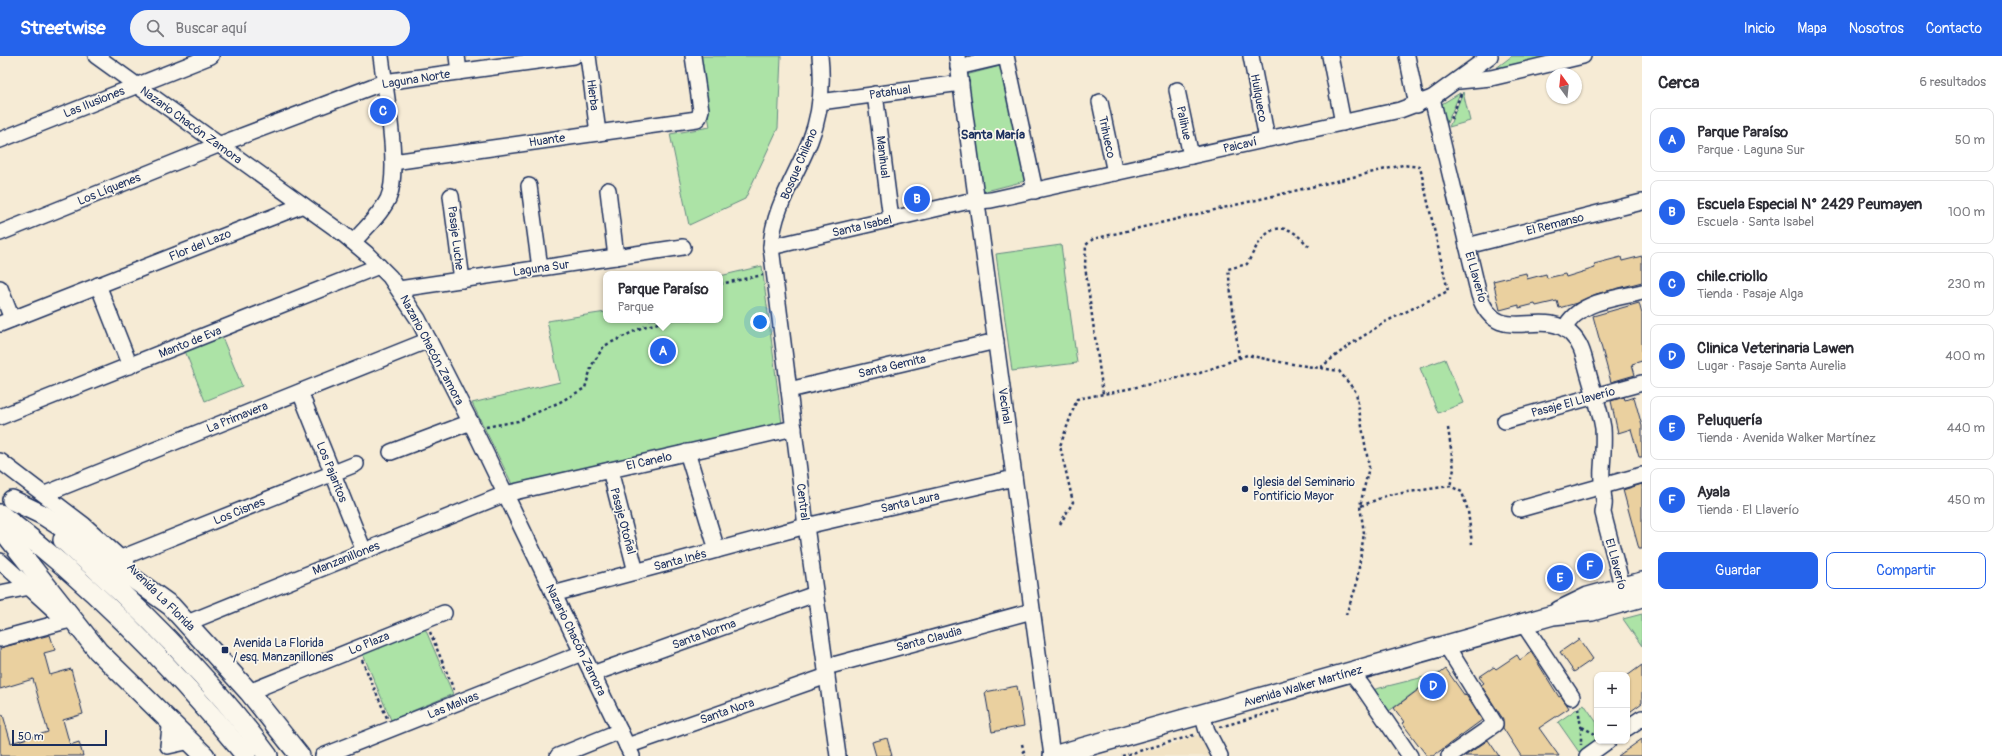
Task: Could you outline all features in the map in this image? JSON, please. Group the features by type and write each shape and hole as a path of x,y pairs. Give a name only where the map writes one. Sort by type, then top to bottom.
{"main road":[{"path":"6,495 43,515 63,528 171,606"},
{"name":"Avenida La Florida","path":"6,495 84,559 167,637 218,695 268,756"},
{"path":"0,514 70,572 134,631 200,701 246,756"},
{"path":"0,527 98,651 199,749"},
{"name":"Avenida Walker Martínez","path":"1052,756 1523,623 1553,615 1592,611 1634,592"},
{"name":"Avenida La Florida","path":"171,606 249,692 300,756"}],"street":[{"name":"Nazario Chacón Zamora","path":"96,56 353,242 379,266 399,289 429,340 630,751"},
{"name":"Las Ilusiones","path":"0,140 211,56"},
{"path":"353,242 388,199 393,181 393,162 381,56"},
{"path":"458,56 460,72"},
{"name":"Laguna Norte","path":"218,144 384,82 460,72 536,59 574,56"},
{"name":"Hierba","path":"588,56 598,133"},
{"name":"Huante","path":"393,162 693,120 699,116 701,110 693,56"},
{"name":"Bosque Chileno","path":"771,247 774,224 810,141 820,102 822,84 820,56"},
{"path":"958,62 1006,56 1035,191"},
{"name":"Huilqueco","path":"1251,56 1267,139"},
{"path":"1330,56 1343,123"},
{"path":"1407,56 1417,105"},
{"path":"1461,84 1491,78 1562,58 1583,56"},
{"name":"Paicaví","path":"977,201 991,200 1035,191 1343,123 1417,105 1461,84 1487,57"},
{"name":"Vecinal","path":"958,62 1052,756"},
{"name":"Patahual","path":"820,102 961,83"},
{"name":"Palihue","path":"1177,90 1191,156"},
{"name":"Manihual","path":"875,94 890,219"},
{"name":"El Llaverío","path":"1432,98 1481,301 1493,317 1499,321 1513,325 1546,323 1566,328 1582,349 1600,414 1604,439 1602,486 1605,503 1610,508 1613,516 1634,592"},
{"name":"Trihueco","path":"1100,102 1115,173"},
{"name":"Los Líquenes","path":"0,233 218,144"},
{"path":"529,186 540,268"},
{"path":"608,190 616,257"},
{"name":"Pasaje Luche","path":"451,196 462,280"},
{"name":"Santa Isabel","path":"771,247 965,202 977,201"},
{"name":"El Remanso","path":"1467,246 1642,202"},
{"name":"Flor del Lazo","path":"6,322 303,205"},
{"name":"Laguna Sur","path":"399,289 683,247"},
{"name":"Central","path":"771,247 806,526 838,756"},
{"name":"Manto de Eva","path":"0,417 379,266"},
{"path":"98,285 130,366"},
{"path":"0,288 6,322"},
{"path":"1566,328 1574,314 1584,307 1642,292"},
{"name":"La Primavera","path":"44,494 429,340"},
{"name":"Santa Gemita","path":"789,390 996,342"},
{"name":"Pasaje El Llaverío","path":"1505,421 1642,383"},
{"name":"Los Pajaritos","path":"300,392 364,551"},
{"path":"391,452 472,426"},
{"name":"El Canelo","path":"505,494 794,428"},
{"path":"687,452 717,550"},
{"name":"Avenida La Florida","path":"0,461 84,525 171,606"},
{"name":"Los Cisnes","path":"121,558 356,464"},
{"name":"Pasaje Otoñal","path":"610,470 636,572"},
{"path":"1520,509 1642,475"},
{"name":"Santa Laura","path":"806,526 1014,478"},
{"name":"Manzanillones","path":"187,623 505,494"},
{"name":"Santa Inés","path":"553,594 806,526"},
{"path":"0,561 98,651"},
{"path":"0,593 30,587"},
{"name":"Santa Norma","path":"592,674 815,594"},
{"name":"Santa Claudia","path":"826,672 1032,611"},
{"name":"Lo Plaza","path":"249,692 444,613"},
{"path":"0,639 66,621"},
{"path":"1523,623 1572,697"},
{"path":"1446,645 1495,724 1449,756"},
{"name":"Las Malvas","path":"323,756 582,653"},
{"name":"Santa Nora","path":"630,751 826,672"},
{"path":"1351,672 1410,756"},
{"path":"1202,714 1207,731 1220,756"},
{"path":"1630,726 1642,718"},
{"path":"558,756 620,731"},
{"path":"1584,753 1602,744"}],"path":[{"path":"1448,124 1461,84"},
{"path":"1103,394 1085,266 1086,244 1093,239 1403,165 1420,167 1448,292 1385,322 1348,346 1320,368"},
{"path":"1239,358 1228,269 1247,264 1264,235 1273,229 1289,230 1311,248"},
{"path":"723,283 774,273"},
{"path":"472,426 518,421 585,388 592,365 604,346 643,327 658,323"},
{"path":"1060,524 1073,502 1060,446 1077,399 1200,373 1247,355 1285,363 1339,371 1356,392 1369,467 1360,506 1364,533 1356,587 1345,617"},
{"path":"1448,428 1454,468 1450,486"},
{"path":"1360,506 1388,495 1450,486 1462,492 1468,512 1472,544"},
{"path":"425,620 459,702"},
{"path":"358,648 392,729"},
{"path":"1572,697 1580,712 1584,753"},
{"path":"1582,727 1594,733"},
{"path":"1022,744 1025,756"}],"shaded area":[{"path":"1200,735 1210,756 1129,756 1169,745"}],"green space":[{"path":"698,56 781,56 778,128 745,199 689,225 670,134 710,127"},
{"path":"1512,56 1556,56 1491,72"},
{"path":"1004,65 1029,180 982,192 966,75"},
{"path":"1463,92 1470,121 1449,127"},
{"path":"1460,93 1445,128 1440,105"},
{"path":"1061,245 1077,363 1012,371 996,254"},
{"path":"762,266 782,424 513,486 472,403 560,382 547,321 603,312 603,323 723,323 723,275"},
{"path":"222,337 242,386 205,401 185,351"},
{"path":"1445,359 1463,403 1438,413 1420,368"},
{"path":"1642,614 1642,646 1623,619"},
{"path":"424,626 453,694 391,720 362,652"},
{"path":"1440,673 1389,711 1372,690"},
{"path":"1584,704 1594,719 1594,742 1579,752 1558,722"}],"building":[{"path":"1642,256 1642,282 1596,294 1577,303 1559,308 1557,301 1519,308 1519,305 1500,310 1493,281 1526,273 1527,279 1546,274 1547,278 1565,274 1566,277 1595,268 1594,264 1621,257 1622,261"},
{"path":"1639,303 1642,314 1642,361 1632,364 1635,375 1611,382 1593,316"},
{"path":"1624,397 1625,400 1634,397 1642,426 1642,457 1639,457 1631,429 1618,433 1611,401"},
{"path":"1642,484 1642,549 1639,549 1623,490"},
{"path":"50,635 55,650 44,653 50,675 71,669 83,714 63,720 70,745 79,742 83,756 0,756 0,715 3,715 11,743 48,732 33,679 0,689 0,648"},
{"path":"1579,639 1593,659 1574,672 1560,652"},
{"path":"1531,652 1559,697 1561,696 1569,708 1539,728 1559,756 1521,756 1503,728 1503,719 1481,685 1484,683 1479,677 1494,667 1496,669 1517,655 1520,660"},
{"path":"1642,665 1642,703 1630,712 1630,708 1630,674"},
{"path":"1446,669 1465,696 1466,695 1482,720 1433,756 1427,756 1402,723 1404,722 1394,708"},
{"path":"1017,686 1024,726 992,732 985,692"},
{"path":"887,738 892,756 876,756 872,742"},
{"path":"1642,739 1642,756 1618,756"},
{"path":"1488,740 1499,756 1465,756"}],"place":[{"name":"chile.criollo","path":"383,111"},
{"name":"Escuela Especial N° 2429 Peumayen","path":"917,199"},
{"name":"Parque Paraíso","path":"663,351"},
{"name":"Iglesia del Seminario Pontificio Mayor","path":"1245,489"},
{"name":"Ayala","path":"1590,566"},
{"name":"Peluquería","path":"1560,578"},
{"name":"Avenida La Florida / esq. Manzanillones","path":"225,650"},
{"name":"Clinica Veterinaria Lawen","path":"1433,686"}],"district":[{"name":"Santa María","path":"993,134"}]}
